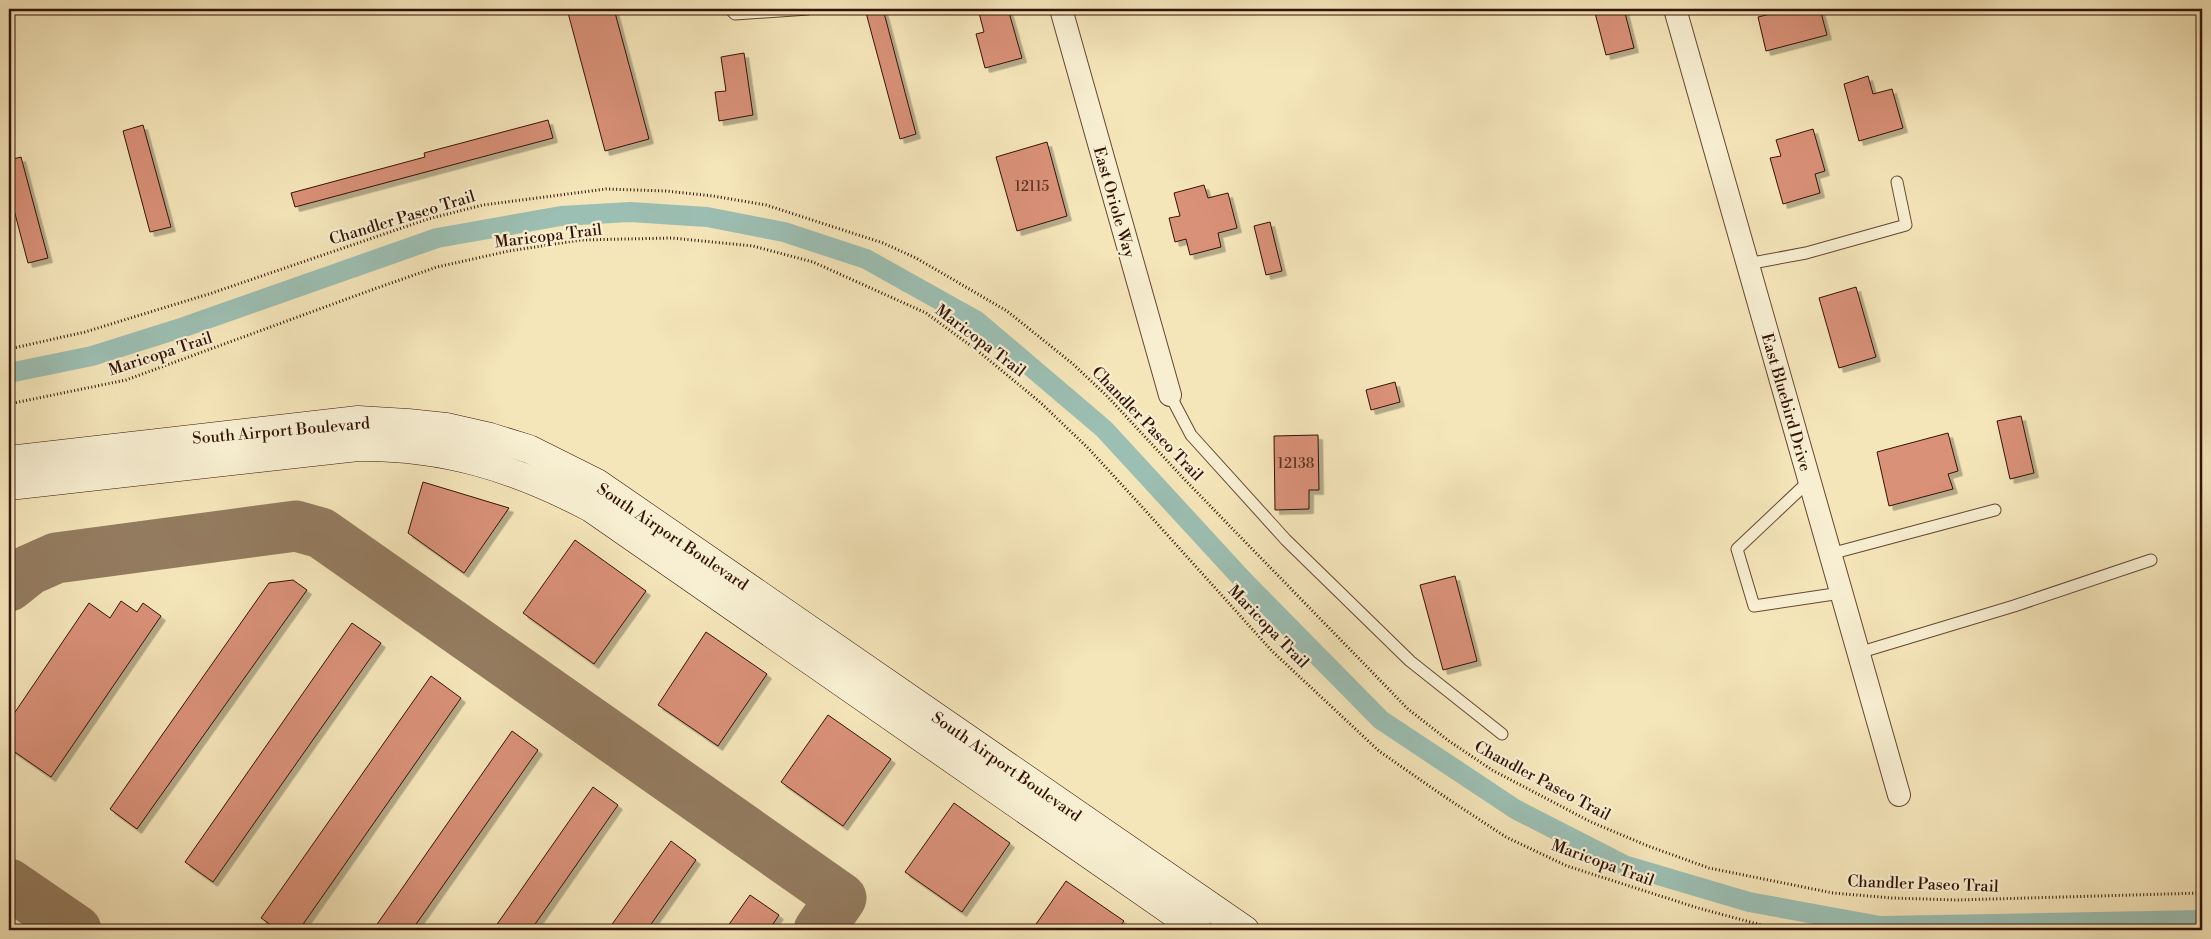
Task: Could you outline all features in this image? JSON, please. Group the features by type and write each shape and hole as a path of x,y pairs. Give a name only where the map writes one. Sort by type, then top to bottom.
{"street":[{"name":"East Oriole Way","path":"1061,9 1170,395"},
{"name":"East Bluebird Drive","path":"1675,9 1898,795"},
{"name":"South Airport Boulevard","path":"9,460 358,420 437,426 490,437 529,449 597,483 1245,930"},
{"path":"263,430 264,457"},
{"name":"South Airport Boulevard","path":"9,486 358,447 390,446 428,450 475,460 514,472 554,488 590,508 1198,930"}],"lane":[{"path":"730,9 735,14 808,9"},
{"path":"1748,264 1806,253 1906,224 1897,182"},
{"path":"1170,395 1190,436 1286,540 1410,661 1502,734"},
{"path":"1809,481 1737,549 1754,606 1841,593"},
{"path":"1830,554 1995,510"},
{"path":"1858,654 2014,606 2151,560"}],"path":[{"name":"Chandler Paseo Trail","path":"9,349 84,332 194,299 428,219 483,205 606,189 666,191 714,196 766,205 883,243 924,262 1007,311 1074,364 1108,397 1185,480 1408,709 1449,741 1492,770 1591,822 1648,846 1710,868 1833,893 1892,898 1957,900 2202,893"},
{"name":"Maricopa Trail","path":"9,404 126,380 437,267 509,251 581,240 672,238 753,246 813,262 926,313 978,351 1034,397 1114,477 1272,651 1380,752 1448,799 1506,837 1567,866 1672,900 1780,930"}],"building":[{"path":"567,9 614,9 649,139 605,151"},
{"path":"865,9 883,9 916,134 900,139"},
{"path":"978,9 1008,9 1022,58 985,68 976,34 984,32"},
{"path":"1594,9 1624,9 1634,48 1606,55"},
{"path":"1773,9 1820,9 1827,35 1766,51 1758,17 1774,13"},
{"path":"744,53 753,115 719,121 715,92 726,91 721,57"},
{"path":"1868,76 1873,94 1892,89 1903,128 1859,141 1844,84"},
{"path":"548,120 553,138 295,207 291,193 425,157 424,153"},
{"path":"143,125 171,227 150,232 123,131"},
{"path":"1813,129 1825,171 1815,174 1820,193 1783,204 1770,158 1781,156 1776,140"},
{"path":"1047,142 1067,216 1017,231 996,157"},
{"path":"21,157 48,258 28,263 9,191 9,160"},
{"path":"1204,185 1208,198 1228,193 1237,228 1218,233 1221,247 1190,255 1186,239 1175,242 1169,218 1180,216 1174,193"},
{"path":"1270,222 1282,271 1266,275 1254,226"},
{"path":"1856,287 1876,357 1839,368 1819,298"},
{"path":"1395,382 1400,402 1371,410 1366,390"},
{"path":"2021,416 2034,473 2010,479 1997,421"},
{"path":"1948,433 1958,471 1948,474 1953,489 1889,506 1877,452"},
{"path":"1318,435 1319,490 1309,490 1309,509 1275,510 1274,436"},
{"path":"423,482 509,508 464,573 408,533"},
{"path":"575,540 646,591 594,664 523,613"},
{"path":"1455,576 1477,661 1443,670 1420,585"},
{"path":"293,580 307,590 137,829 110,809 269,583"},
{"path":"121,601 137,612 143,603 161,616 51,777 9,748 9,721 89,603 110,618"},
{"path":"352,623 381,643 213,882 185,862"},
{"path":"706,632 767,674 718,746 658,705"},
{"path":"431,676 461,698 299,930 278,930 261,918"},
{"path":"828,715 891,759 843,826 781,782"},
{"path":"512,731 538,750 412,930 373,930"},
{"path":"593,787 618,805 531,930 493,930"},
{"path":"954,803 1010,843 962,912 905,872"},
{"path":"671,841 696,860 647,930 608,930"},
{"path":"1066,881 1124,921 1117,930 1032,930"},
{"path":"750,895 779,915 769,930 725,930"}],"waterway":[{"path":"9,373 92,356 184,327 437,238 561,216 630,212 707,217 784,232 866,259 977,321 1104,429 1243,580 1381,720 1515,809 1624,865 1749,902 1880,926 2202,920"}],"taxiway":[{"path":"9,586 29,570 56,558 296,526 321,533 841,898 819,930"},
{"path":"9,884 76,930"}]}
